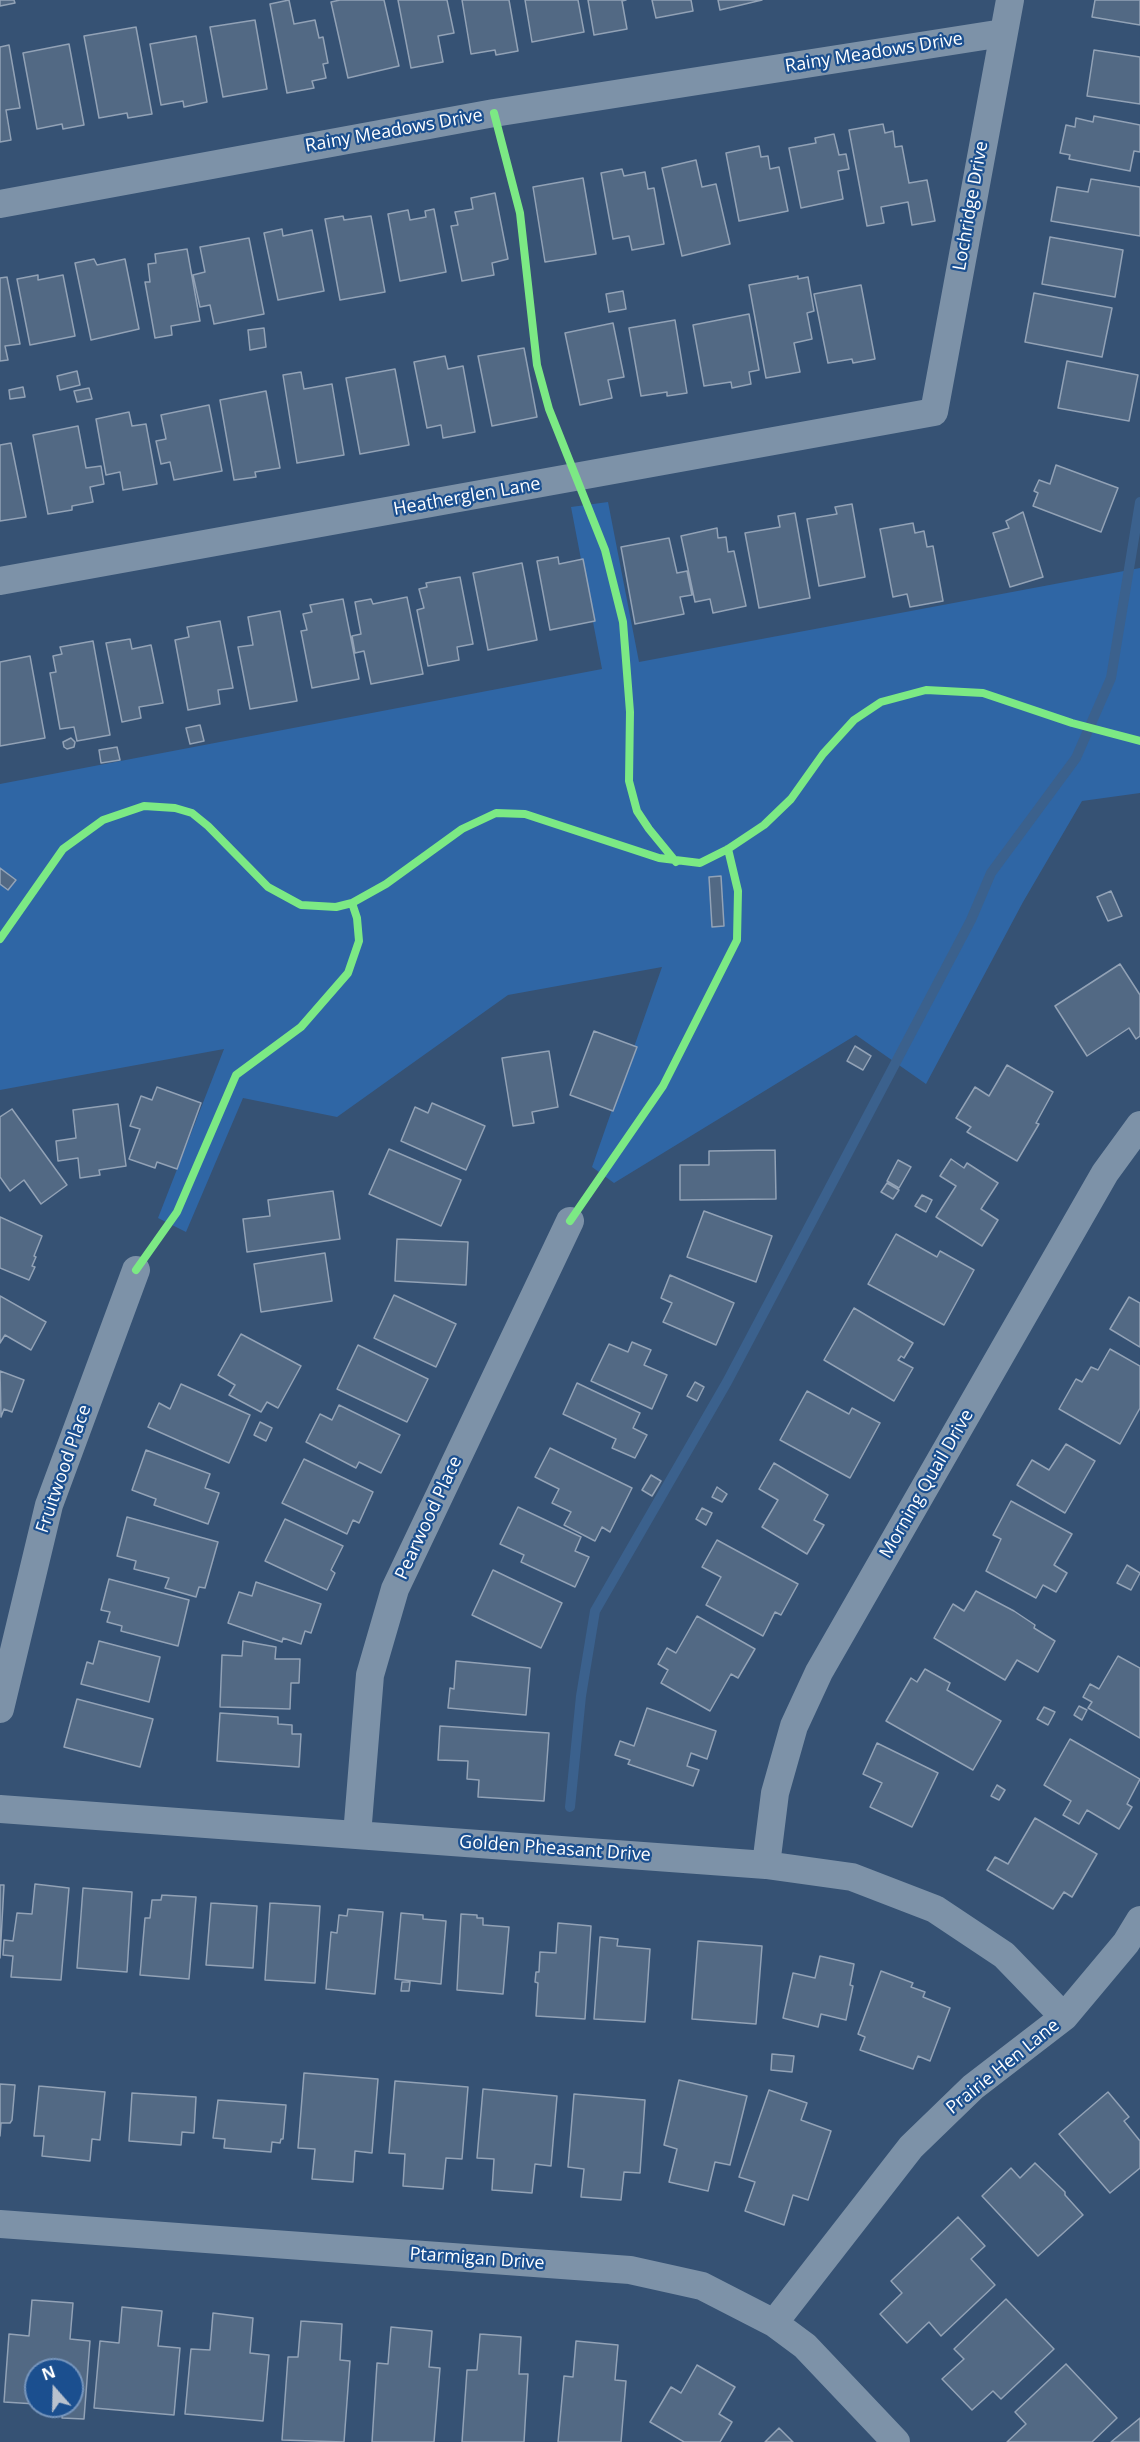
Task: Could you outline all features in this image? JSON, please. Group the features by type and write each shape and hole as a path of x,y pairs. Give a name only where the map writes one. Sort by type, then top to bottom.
{"street":[{"name":"Lochridge Drive","path":"934,412 1010,0"},
{"name":"Rainy Meadows Drive","path":"0,204 494,112 1003,33"},
{"name":"Heatherglen Lane","path":"0,580 934,412"},
{"name":"Morning Quail Drive","path":"766,1865 775,1793 794,1726 819,1672 1105,1173 1140,1125"},
{"name":"Pearwood Place","path":"357,1835 370,1675 395,1589 570,1221"},
{"name":"Fruitwood Place","path":"0,1708 49,1505 136,1270"},
{"name":"Golden Pheasant Drive","path":"0,1809 766,1865 852,1877 935,1909 1004,1955 1064,2017"},
{"name":"Prairie Hen Lane","path":"774,2323 911,2147 973,2087 1064,2017 1126,1943 1140,1920"},
{"name":"Ptarmigan Drive","path":"0,2224 630,2270 702,2286 774,2323 805,2346 896,2442"}],"shaded area":[{"path":"608,502 639,662 1140,568 1140,793 1082,801 1023,902 926,1084 856,1035 614,1183 592,1167 662,967 508,995 337,1117 243,1098 186,1232 158,1218 224,1049 0,1090 0,784 602,669 571,507"}],"building":[{"path":"0,0 14,0 15,3 0,6"},
{"path":"289,0 294,24 315,20 319,38 323,37 328,63 323,64 326,78 312,81 314,88 287,93 270,4"},
{"path":"384,0 399,66 348,78 331,2"},
{"path":"398,0 447,0 454,33 438,36 443,62 411,68"},
{"path":"462,0 509,0 518,51 496,55 495,50 471,54"},
{"path":"525,0 578,0 584,32 532,42"},
{"path":"588,0 626,0 622,1 627,29 594,35"},
{"path":"652,0 691,0 693,11 656,18"},
{"path":"718,0 762,0 720,10"},
{"path":"1095,0 1140,0 1140,25 1092,17"},
{"path":"255,20 267,89 223,97 210,27"},
{"path":"136,27 152,114 128,118 127,113 99,118 84,36"},
{"path":"196,36 207,102 184,107 183,101 161,105 150,44"},
{"path":"69,44 84,125 63,129 62,124 37,129 23,53"},
{"path":"9,45 20,108 6,110 11,140 0,142 0,47"},
{"path":"1094,50 1140,57 1140,104 1087,96"},
{"path":"1094,116 1140,125 1140,152 1134,151 1130,171 1069,159 1070,155 1060,153 1066,125 1075,127 1076,118 1093,122"},
{"path":"883,124 885,133 893,131 895,147 902,146 909,183 927,180 935,221 912,225 908,202 881,207 884,223 867,226 849,130"},
{"path":"834,134 839,155 846,154 849,169 838,171 843,199 801,208 789,148 816,143 815,138"},
{"path":"759,146 761,157 768,156 770,169 779,167 788,211 739,221 726,153"},
{"path":"696,160 702,187 716,184 730,244 682,256 662,168"},
{"path":"622,169 624,176 645,172 648,189 654,188 664,244 632,250 629,236 613,239 601,173"},
{"path":"583,178 596,254 545,262 533,187"},
{"path":"1091,179 1140,187 1140,236 1051,221 1057,187 1088,192"},
{"path":"495,193 508,259 492,263 494,275 462,281 451,226 458,225 455,212 473,209 471,198"},
{"path":"434,209 446,272 400,281 388,214 408,210 410,220 426,217 425,211"},
{"path":"343,216 344,220 371,216 385,292 340,300 325,219"},
{"path":"282,229 283,236 312,230 324,291 278,300 264,233"},
{"path":"1050,237 1123,250 1115,297 1042,284"},
{"path":"249,238 264,314 214,324 210,305 200,307 193,275 205,272 200,247"},
{"path":"187,249 200,321 171,326 172,335 155,338 145,282 150,282 148,264 156,263 155,254"},
{"path":"94,259 97,265 125,259 139,329 91,340 75,263"},
{"path":"38,275 38,280 63,275 75,336 30,345 17,279"},
{"path":"798,276 798,279 808,277 814,311 807,313 812,339 794,343 800,372 766,378 749,285"},
{"path":"7,277 20,344 5,346 8,360 0,361 0,278"},
{"path":"861,285 875,359 853,363 852,359 828,363 814,294"},
{"path":"623,291 626,309 609,312 606,294"},
{"path":"1034,293 1112,308 1102,357 1025,342"},
{"path":"749,314 759,370 749,372 751,384 732,388 731,382 704,386 693,325"},
{"path":"675,320 687,393 667,396 667,392 641,396 629,328"},
{"path":"613,323 624,377 608,380 612,398 580,405 565,333"},
{"path":"264,328 266,347 250,350 248,330"},
{"path":"524,348 537,417 492,426 478,356"},
{"path":"445,356 448,369 463,366 475,432 443,438 441,425 427,428 414,362"},
{"path":"1067,361 1138,375 1129,421 1058,408"},
{"path":"395,369 409,445 360,454 346,378"},
{"path":"77,371 80,385 60,390 57,376"},
{"path":"301,372 304,389 332,384 344,455 297,463 283,375"},
{"path":"23,387 25,397 10,399 9,390"},
{"path":"89,388 92,399 77,402 74,391"},
{"path":"266,391 280,468 255,472 256,477 234,480 220,400"},
{"path":"209,405 222,471 174,480 170,462 161,464 156,441 166,439 161,415"},
{"path":"129,412 132,426 146,424 157,484 123,490 120,472 106,475 96,419"},
{"path":"78,426 86,468 101,466 104,484 90,487 93,502 72,506 72,510 48,514 33,435"},
{"path":"11,443 26,517 0,521 0,445"},
{"path":"1056,465 1118,488 1101,532 1033,506 1038,493 1034,491 1039,480 1050,484"},
{"path":"852,504 865,577 819,586 807,519 837,514 835,507"},
{"path":"1023,512 1043,577 1010,587 993,533 1009,528 1006,521"},
{"path":"795,513 810,598 759,608 745,533 780,527 778,516"},
{"path":"913,523 915,533 924,531 927,547 933,546 943,601 910,607 907,594 893,597 880,529"},
{"path":"717,528 718,538 726,537 728,552 734,551 746,606 713,613 710,599 695,602 681,536"},
{"path":"669,538 677,573 687,571 692,595 680,597 684,614 635,624 621,547"},
{"path":"558,557 559,564 583,559 595,621 550,630 537,561"},
{"path":"522,563 537,640 488,650 473,573"},
{"path":"460,577 473,644 457,647 459,660 428,666 417,610 424,608 419,589 427,587 426,583"},
{"path":"407,597 423,674 371,684 364,651 355,653 352,636 361,634 355,602 371,599 373,604"},
{"path":"343,599 359,679 312,688 301,631 307,630 303,614 312,612 310,605"},
{"path":"280,611 297,701 250,709 238,647 253,645 248,617"},
{"path":"220,621 233,688 218,690 220,704 188,710 175,640 189,637 187,627"},
{"path":"130,639 132,649 151,645 163,703 139,707 141,718 122,722 106,643"},
{"path":"93,641 110,735 77,741 74,727 60,729 50,673 56,672 53,656 62,654 60,647"},
{"path":"30,656 45,738 0,746 0,662"},
{"path":"200,725 204,741 190,744 186,728"},
{"path":"71,738 75,742 74,747 67,749 63,742"},
{"path":"117,747 120,760 101,763 99,750"},
{"path":"0,868 16,880 8,890 0,884"},
{"path":"721,876 724,926 712,927 709,877"},
{"path":"1111,891 1122,916 1108,921 1097,897"},
{"path":"1120,964 1140,995 1140,1036 1136,1039 1129,1028 1087,1056 1055,1006"},
{"path":"594,1031 637,1047 613,1111 570,1095"},
{"path":"855,1046 871,1056 863,1070 847,1061"},
{"path":"549,1051 558,1107 532,1112 534,1123 513,1126 502,1058"},
{"path":"1007,1065 1053,1092 1036,1123 1039,1124 1017,1161 967,1132 971,1127 956,1118 975,1087 989,1096"},
{"path":"157,1087 201,1103 177,1169 157,1162 155,1168 129,1159 140,1129 130,1126 141,1096 152,1100"},
{"path":"432,1103 485,1126 466,1170 401,1141 415,1107 428,1113"},
{"path":"118,1104 126,1166 99,1170 100,1175 80,1178 78,1158 58,1161 56,1141 76,1138 73,1110"},
{"path":"12,1109 67,1185 41,1204 24,1180 10,1191 0,1177 0,1117"},
{"path":"389,1149 461,1180 441,1226 369,1194"},
{"path":"775,1150 776,1199 680,1200 680,1165 709,1165 709,1151"},
{"path":"951,1159 964,1168 967,1163 998,1183 981,1209 998,1220 982,1246 936,1217 956,1186 940,1176"},
{"path":"898,1160 911,1167 899,1188 887,1181"},
{"path":"887,1183 899,1190 893,1199 881,1192"},
{"path":"333,1191 340,1239 247,1252 243,1219 270,1216 268,1200"},
{"path":"922,1195 932,1200 926,1212 915,1206"},
{"path":"704,1211 772,1236 756,1282 687,1257"},
{"path":"0,1217 42,1236 34,1256 36,1257 32,1266 35,1267 29,1280 0,1268"},
{"path":"896,1234 937,1257 940,1251 974,1270 944,1325 868,1284"},
{"path":"397,1239 468,1242 466,1285 395,1281"},
{"path":"325,1253 332,1301 261,1312 254,1264"},
{"path":"670,1275 734,1303 716,1345 663,1322 672,1303 661,1298"},
{"path":"394,1295 456,1324 436,1367 374,1338"},
{"path":"0,1296 46,1322 31,1350 5,1335 0,1343"},
{"path":"1129,1297 1140,1303 1140,1347 1110,1329"},
{"path":"854,1308 913,1343 904,1358 901,1356 898,1360 913,1368 894,1401 824,1360"},
{"path":"241,1334 301,1366 278,1408 267,1402 261,1412 229,1395 235,1385 218,1375"},
{"path":"632,1342 651,1350 644,1365 667,1375 652,1409 591,1381 609,1344 628,1352"},
{"path":"358,1345 428,1379 407,1422 337,1389"},
{"path":"1110,1349 1140,1366 1140,1408 1120,1444 1059,1409 1076,1379 1082,1382 1091,1367 1098,1370"},
{"path":"0,1371 24,1380 12,1412 4,1409 1,1417"},
{"path":"695,1382 704,1387 697,1401 687,1396"},
{"path":"577,1383 640,1413 633,1428 647,1435 635,1458 612,1448 616,1439 563,1414"},
{"path":"181,1384 250,1415 229,1463 148,1427 159,1403 170,1409"},
{"path":"807,1391 849,1414 852,1408 880,1423 850,1478 780,1440"},
{"path":"339,1405 400,1435 381,1473 359,1462 356,1468 306,1442 320,1414 332,1420"},
{"path":"260,1422 272,1428 266,1441 254,1435"},
{"path":"1066,1444 1095,1461 1065,1513 1017,1485 1032,1460 1049,1470"},
{"path":"550,1448 632,1488 610,1532 602,1527 595,1541 564,1525 571,1512 552,1503 559,1489 535,1477"},
{"path":"146,1450 210,1474 205,1488 219,1493 208,1524 154,1505 156,1499 132,1490"},
{"path":"304,1459 373,1492 359,1523 353,1520 347,1534 282,1503"},
{"path":"774,1463 828,1495 814,1520 824,1525 807,1554 762,1527 778,1500 759,1489"},
{"path":"651,1475 661,1481 652,1496 642,1490"},
{"path":"717,1487 727,1494 722,1502 712,1497"},
{"path":"1011,1501 1072,1534 1054,1565 1067,1573 1056,1592 1043,1585 1036,1598 986,1571 1001,1539 993,1535"},
{"path":"518,1507 581,1537 575,1551 589,1557 575,1587 521,1562 524,1555 500,1544"},
{"path":"702,1508 712,1513 706,1525 696,1519"},
{"path":"127,1517 218,1542 205,1588 199,1587 196,1597 165,1588 169,1578 134,1569 136,1561 117,1556"},
{"path":"285,1519 343,1546 331,1570 335,1573 327,1590 265,1561"},
{"path":"717,1540 798,1584 781,1615 775,1612 763,1636 706,1605 721,1577 702,1567"},
{"path":"1127,1565 1140,1573 1131,1590 1117,1583"},
{"path":"493,1570 562,1603 541,1648 472,1615"},
{"path":"109,1579 189,1600 178,1646 121,1631 122,1626 107,1622 110,1612 101,1610"},
{"path":"256,1582 321,1604 311,1633 305,1631 301,1644 283,1638 282,1642 228,1623 239,1592 252,1596"},
{"path":"976,1591 1014,1611 1035,1625 1034,1628 1055,1641 1038,1672 1017,1660 1005,1680 934,1638 953,1604 964,1611"},
{"path":"697,1616 755,1649 738,1678 731,1674 710,1711 661,1683 668,1670 658,1664 667,1648 676,1653"},
{"path":"99,1641 160,1657 149,1702 81,1684 87,1662 93,1664"},
{"path":"243,1641 276,1647 275,1659 300,1659 299,1683 291,1683 290,1709 220,1707 222,1655 242,1656"},
{"path":"1118,1656 1140,1668 1140,1738 1088,1708 1092,1702 1083,1697 1090,1684 1099,1689"},
{"path":"456,1661 530,1668 526,1715 448,1708 450,1688 454,1689"},
{"path":"925,1669 950,1683 947,1690 1001,1721 973,1770 886,1721 911,1678 917,1682"},
{"path":"77,1699 153,1719 140,1767 64,1747"},
{"path":"1079,1706 1087,1710 1082,1720 1074,1715"},
{"path":"1044,1707 1055,1712 1048,1725 1037,1719"},
{"path":"647,1708 716,1731 707,1759 691,1753 687,1766 699,1770 693,1786 628,1764 630,1760 615,1755 620,1741 634,1746"},
{"path":"220,1713 278,1717 278,1724 292,1725 292,1734 301,1734 299,1767 217,1761"},
{"path":"440,1726 549,1733 544,1801 478,1797 479,1780 467,1779 468,1761 438,1760"},
{"path":"1070,1739 1140,1779 1127,1804 1132,1807 1119,1829 1087,1810 1079,1824 1063,1815 1071,1801 1044,1785"},
{"path":"877,1743 938,1773 912,1827 870,1807 882,1783 863,1774"},
{"path":"997,1785 1005,1790 999,1800 991,1796"},
{"path":"1035,1818 1097,1854 1072,1897 1064,1892 1053,1909 987,1870 995,1857 1008,1864"},
{"path":"35,1884 69,1888 61,1980 11,1977 13,1956 3,1955 4,1940 13,1941 17,1913 32,1914"},
{"path":"0,1885 4,1885 0,1958"},
{"path":"83,1888 132,1892 127,1972 77,1968"},
{"path":"162,1895 196,1897 189,1979 140,1975 145,1918 150,1918 152,1900 161,1900"},
{"path":"211,1903 257,1906 253,1968 206,1965"},
{"path":"270,1903 320,1906 315,1983 265,1980"},
{"path":"348,1909 383,1912 375,1994 326,1989 331,1932 337,1933 339,1915 347,1916"},
{"path":"401,1913 423,1915 423,1919 446,1921 441,1984 395,1979"},
{"path":"461,1914 477,1915 477,1918 483,1918 483,1925 509,1927 503,1994 457,1990"},
{"path":"558,1923 591,1926 585,2019 536,2016 538,1983 535,1982 536,1972 539,1972 540,1952 556,1953"},
{"path":"600,1937 618,1939 617,1946 650,1949 645,2022 594,2019"},
{"path":"698,1941 762,1946 756,2024 692,2019"},
{"path":"820,1956 854,1964 850,1985 853,1986 846,2020 821,2014 818,2027 783,2018 793,1973 815,1978"},
{"path":"881,1971 913,1983 911,1987 925,1992 923,1997 950,2008 930,2061 918,2056 913,2069 860,2050 865,2037 858,2034"},
{"path":"402,1982 410,1982 409,1991 401,1991"},
{"path":"772,2054 794,2056 792,2072 771,2070"},
{"path":"304,2073 378,2079 372,2153 355,2151 353,2182 312,2179 315,2149 298,2148"},
{"path":"679,2080 747,2096 730,2165 715,2162 708,2191 669,2182 677,2149 664,2145"},
{"path":"395,2081 468,2087 462,2159 446,2158 443,2189 403,2186 405,2154 389,2153"},
{"path":"0,2084 15,2085 12,2120 10,2123 1,2123 0,2136"},
{"path":"39,2086 105,2092 100,2140 92,2139 90,2161 42,2156 44,2136 34,2136"},
{"path":"483,2089 557,2096 551,2166 535,2164 532,2193 492,2190 494,2159 477,2158"},
{"path":"769,2090 807,2103 801,2120 831,2131 808,2200 793,2195 784,2225 745,2211 755,2182 739,2177"},
{"path":"1108,2092 1129,2117 1124,2121 1140,2141 1140,2168 1110,2193 1059,2134"},
{"path":"132,2093 196,2097 194,2133 182,2132 181,2145 129,2141"},
{"path":"574,2094 645,2100 640,2173 624,2172 621,2200 581,2197 584,2169 568,2167"},
{"path":"218,2100 286,2105 283,2139 280,2143 272,2142 271,2152 224,2148 225,2139 213,2138"},
{"path":"1035,2163 1065,2192 1065,2195 1083,2215 1038,2256 982,2196 1011,2168 1020,2178"},
{"path":"958,2217 985,2246 971,2259 995,2285 941,2336 929,2322 907,2343 880,2314 902,2293 891,2281"},
{"path":"1006,2299 1054,2349 1001,2399 993,2391 972,2410 942,2379 964,2359 954,2349"},
{"path":"32,2300 73,2303 70,2339 90,2341 84,2419 62,2418 84,2418 84,2358 24,2358 24,2403 4,2402 9,2334 29,2336"},
{"path":"122,2307 162,2311 158,2346 180,2348 174,2415 94,2408 100,2341 119,2343"},
{"path":"213,2313 253,2318 250,2353 269,2355 263,2421 185,2414 191,2349 210,2350"},
{"path":"301,2321 342,2324 340,2360 350,2361 344,2442 282,2440 288,2357 298,2357"},
{"path":"391,2327 432,2331 429,2367 440,2368 434,2442 372,2442 377,2363 388,2364"},
{"path":"480,2334 521,2337 519,2374 528,2374 524,2442 462,2442 467,2370 477,2370"},
{"path":"576,2341 618,2345 615,2380 626,2381 621,2442 558,2442 564,2376 573,2377"},
{"path":"1066,2364 1117,2418 1092,2442 1007,2442 1026,2424 1015,2412"},
{"path":"697,2365 735,2387 719,2414 732,2422 720,2442 684,2442 650,2422 671,2387 681,2393"},
{"path":"1140,2418 1140,2442 1111,2442"},
{"path":"779,2428 793,2442 765,2442"}],"waterway":[{"path":"570,1807 581,1696 595,1611 727,1382 971,920 991,873 1076,758 1111,678 1140,502"}],"cycle path":[{"path":"494,113 520,213 537,365 549,409 605,550 623,622 630,712 629,781 637,811 676,862"},
{"path":"0,939 63,849 103,820 144,806 175,808 192,813 208,826 268,887 301,905 336,907 352,903 386,884 462,829 496,813 525,814 659,858 700,863 728,849 764,825 791,799 823,754 854,720 881,702 926,690 983,693 1072,723 1140,741"},
{"path":"570,1221 663,1086 737,940 738,891 728,849"},
{"path":"136,1270 177,1212 236,1075 301,1027 348,973 359,941 357,918 352,903"}]}
